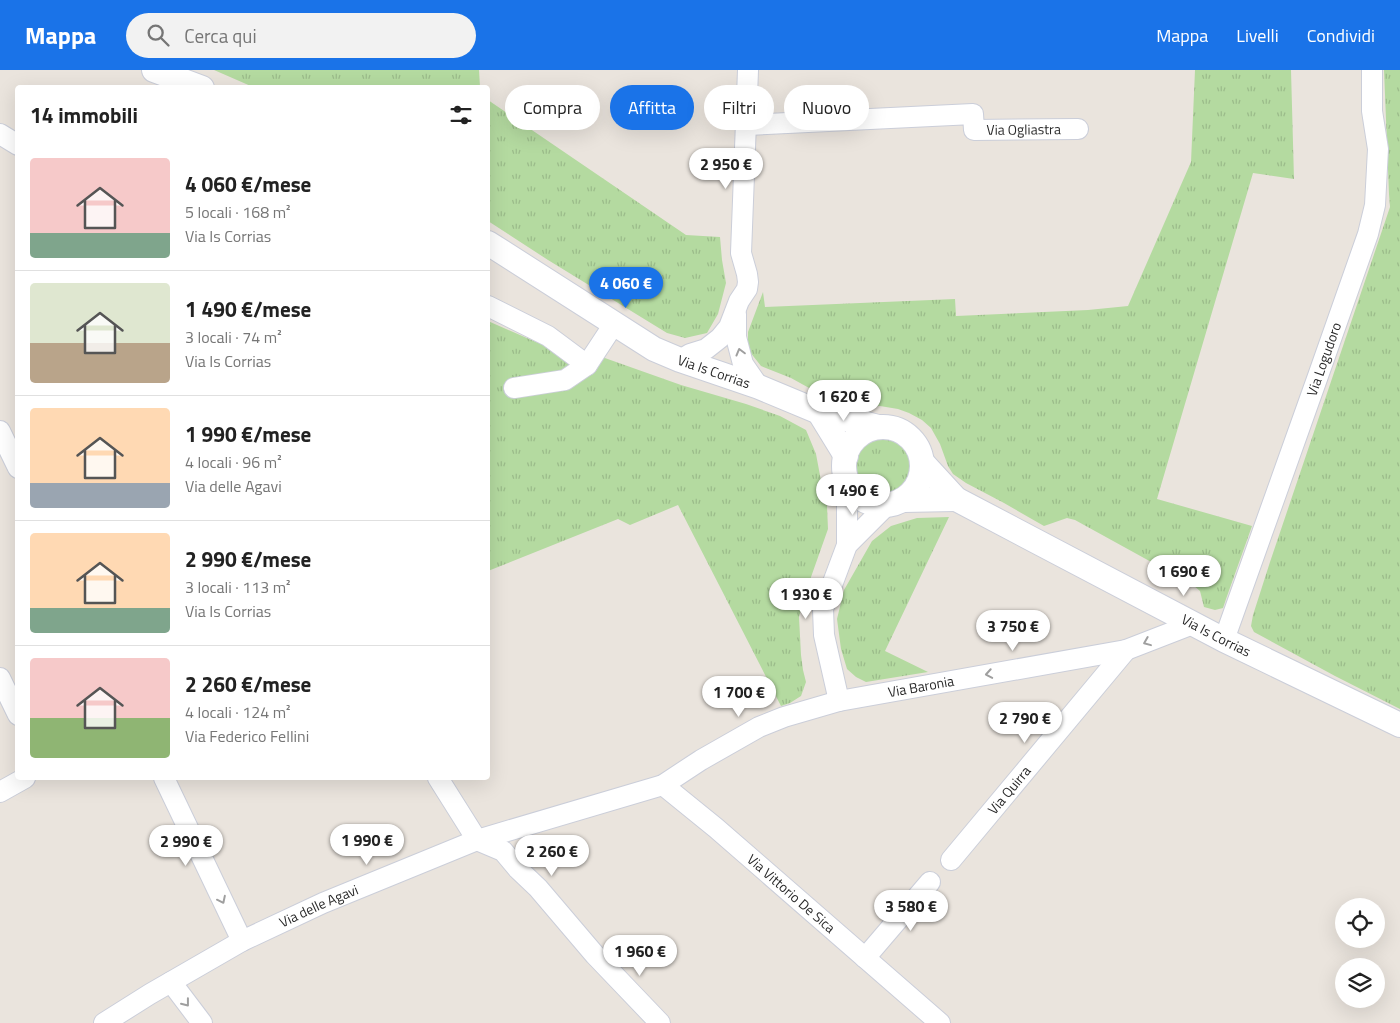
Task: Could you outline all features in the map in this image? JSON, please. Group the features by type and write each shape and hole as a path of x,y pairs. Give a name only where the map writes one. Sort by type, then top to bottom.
{"street":[{"path":"154,70 194,85"},
{"path":"748,70 748,85"},
{"name":"Via Logudoro","path":"1224,640 1368,234 1375,205 1378,150 1372,111 1372,70"},
{"name":"Via Ogliastra","path":"774,124 973,114 974,130 1078,128"},
{"path":"680,360 690,354 706,349 720,338 729,328 739,301 747,289 747,274 741,253 747,130"},
{"path":"0,134 15,143"},
{"name":"Via Is Corrias","path":"490,244 654,349 759,387 819,412 878,427"},
{"path":"490,307 548,336 587,365"},
{"path":"736,312 736,337 743,364 759,387"},
{"path":"514,388 565,380 587,365 614,324"},
{"path":"819,412 846,456"},
{"path":"847,545 895,502 912,492 919,483 921,476 921,455 915,443 905,433 893,428 878,427 865,431 850,445 846,456 845,469 848,481 854,492 864,500 875,504 895,502"},
{"path":"0,431 15,462"},
{"name":"Via Is Corrias","path":"922,462 956,499 1224,640 1400,725"},
{"path":"839,701 824,635 823,609 847,545 848,481"},
{"name":"Via Is Corrias","path":"895,502 956,499"},
{"name":"Via Baronia","path":"663,786 701,760 759,727 784,717 839,701 1126,650 1193,624"},
{"name":"Via Quirra","path":"951,860 1126,650"},
{"path":"0,678 15,709"},
{"path":"0,792 21,780"},
{"path":"165,780 242,941"},
{"path":"439,780 477,840 503,851 538,888 595,955 660,1023"},
{"name":"Via delle Agavi","path":"104,1023 242,941 323,903 477,840 663,786"},
{"name":"Via Vittorio De Sica","path":"663,786 716,828 940,1023"},
{"path":"865,958 930,882"},
{"path":"171,982 202,1023"}],"green space":[{"path":"214,70 479,70 480,85 248,85"},
{"path":"1195,70 1291,70 1294,179 1253,173 1157,499 1252,526 1223,608 1215,610 1204,607 1200,591 1193,585 1075,520 1067,518 1044,526 966,483 953,474 931,428 922,420 898,409 880,406 849,405 829,399 791,378 761,366 750,352 748,344 748,332 763,292 765,307 955,299 956,316 1088,310 1128,306 1191,162"},
{"path":"1384,70 1400,70 1400,709 1254,632 1251,626 1270,562 1390,207"},
{"path":"490,101 505,112 505,130 532,130 686,235 720,237 726,283 718,314 707,333 685,338 667,333 490,222"},
{"path":"490,322 536,342 581,354 602,357 681,385 746,404 780,416 806,430 816,454 827,506 828,529 805,594 799,617 801,655 806,682 801,696 781,706 678,505 630,525 618,519 490,570"},
{"path":"884,438 895,440 904,446 910,455 912,466 910,477 904,486 895,492 884,494 873,492 864,486 858,477 856,466 858,455 864,446 873,440"},
{"path":"949,517 885,651 928,672 866,682 856,677 847,669 841,649 837,619 844,590 872,541 891,526 917,518"}]}
